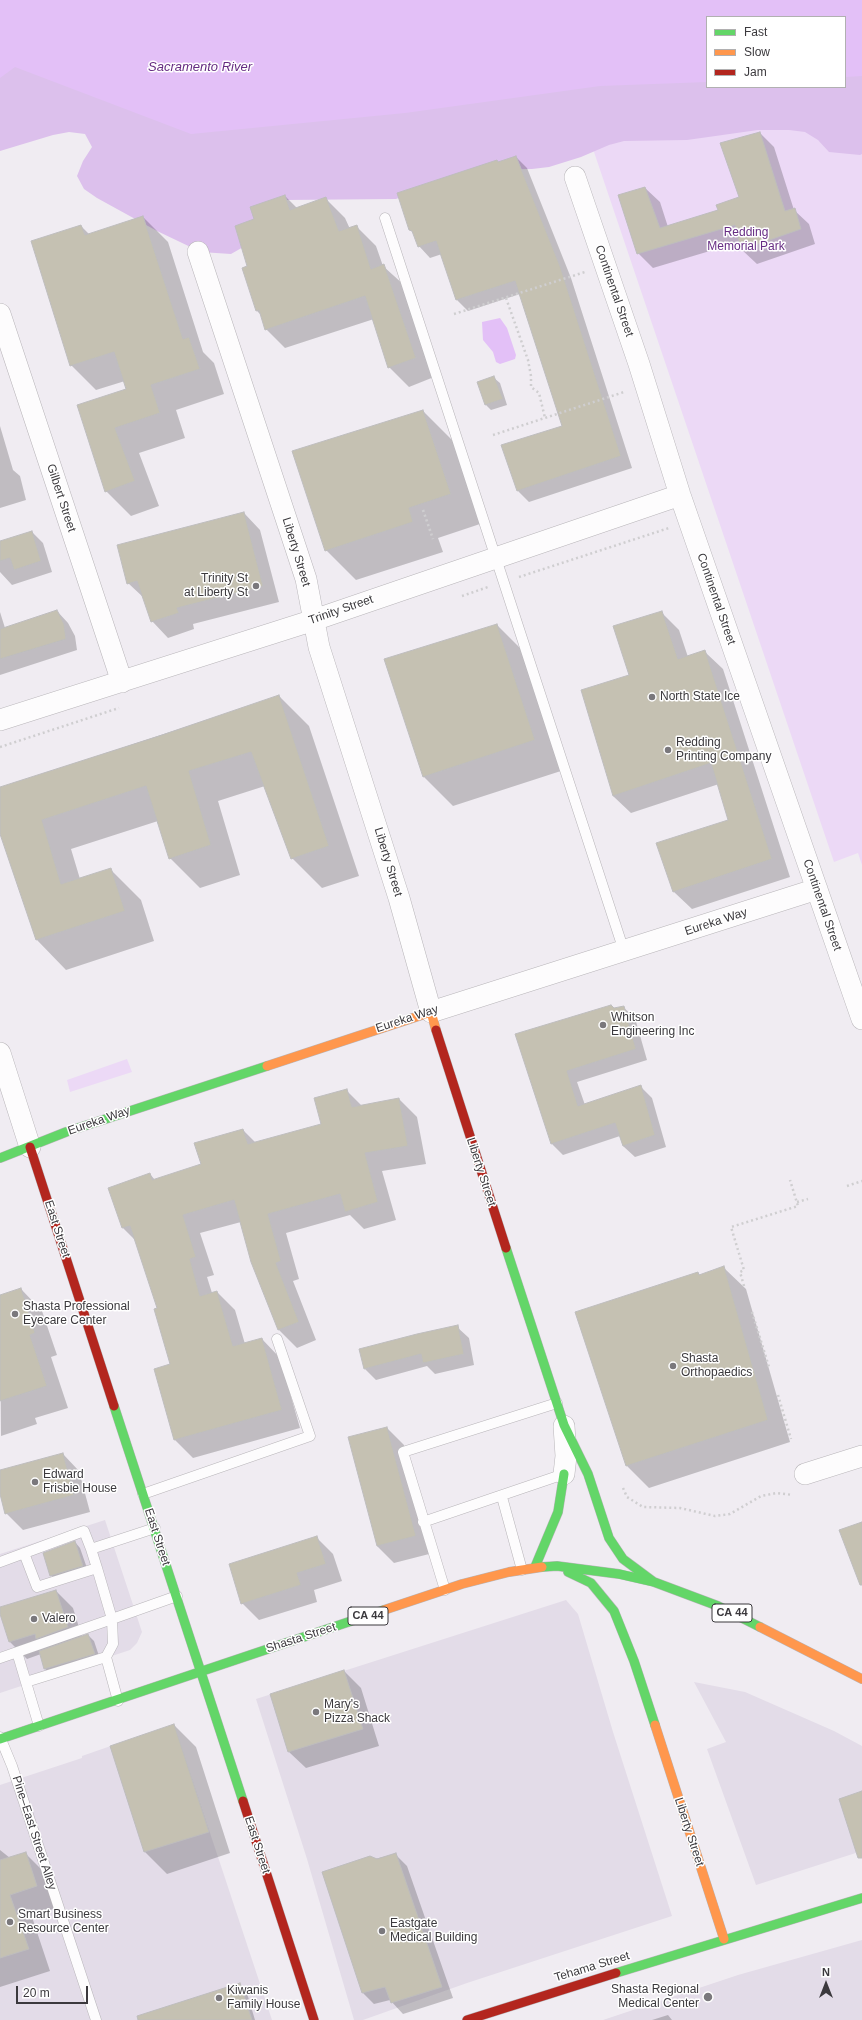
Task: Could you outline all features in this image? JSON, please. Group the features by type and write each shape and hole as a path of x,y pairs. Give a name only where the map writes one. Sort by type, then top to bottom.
{"main road":[{"name":"Eureka Way","path":"0,1158 66,1132 204,1085 431,1012"},
{"name":"Liberty Street","path":"431,1012 441,1050 564,1425"},
{"name":"East Street","path":"30,1146 314,2020"},
{"path":"564,1425 588,1474 609,1538 623,1559 654,1582"},
{"path":"536,1567 558,1512 564,1474"},
{"name":"Liberty Street","path":"557,1566 591,1583 614,1611 634,1661 724,1939"},
{"name":"Shasta Street","path":"0,1738 118,1701 201,1671 485,1578 536,1567 557,1566 619,1574 654,1582"},
{"name":"CA 44","path":"654,1582 718,1606 862,1679"},
{"name":"Tehama Street","path":"467,2020 724,1939 862,1898"}],"street":[{"name":"Continental Street","path":"575,177 639,364 680,495 862,1019"},
{"name":"Liberty Street","path":"198,252 306,579 319,647 399,898 431,1012"},
{"name":"Gilbert Street","path":"0,314 122,682"},
{"name":"Trinity Street","path":"0,720 314,620 680,495"},
{"name":"Eureka Way","path":"431,1012 817,889"},
{"name":"East Street","path":"0,1053 30,1146"},
{"name":"Liberty Street","path":"564,1425 566,1456 564,1474"},
{"path":"805,1474 862,1456"}],"lane":[{"path":"385,218 624,951"},
{"path":"143,1494 310,1436 277,1339"},
{"path":"445,1590 423,1522 403,1452 556,1403"},
{"path":"423,1522 502,1497 564,1474"},
{"path":"502,1497 522,1570"},
{"path":"91,1549 154,1528"},
{"path":"0,1562 84,1531 91,1549 112,1619 113,1644 106,1657 118,1701"},
{"path":"24,1553 37,1587 97,1568"},
{"path":"0,1658 177,1596"},
{"path":"17,1652 39,1726"},
{"path":"26,1682 106,1657"},
{"name":"Pine–East Street Alley","path":"0,1738 17,1781 96,2020"}],"path":[{"path":"454,314 585,272"},
{"path":"506,298 528,360 531,376 531,387 538,393 545,418"},
{"path":"493,435 624,392"},
{"path":"423,510 433,539"},
{"path":"744,1286 740,1272 744,1270 731,1227 798,1206 790,1180"},
{"path":"847,1186 862,1181"},
{"path":"797,1202 808,1199"},
{"path":"752,1312 769,1367"},
{"path":"778,1395 791,1439"},
{"path":"623,1488 627,1497 643,1507 680,1508 715,1516 730,1514 761,1496 777,1493 796,1495"}],"shaded area":[{"path":"846,36 862,37 862,154 829,152 818,140 805,132 789,130 758,130 687,140 624,141 549,167 532,169 470,170 396,199 284,200 245,246 231,254 201,252 157,231 97,198 84,189 77,176 83,161 92,147 85,134 69,132 53,135 0,151 0,58 706,55 706,88 846,88"},
{"path":"105,1520 142,1632 137,1643 130,1650 0,1693 0,1554"},
{"path":"566,1600 578,1614 613,1732 672,1916 467,1983 363,2020 354,2020 307,1859 256,1699"},
{"path":"694,1682 745,1692 834,1731 862,1746 862,1851 756,1885 707,1749 726,1742"},
{"path":"174,1724 272,2020 0,2020 0,1785 82,1758 82,1756"},
{"path":"862,1940 862,2020 603,2020 738,1975"}],"green space":[{"name":"Redding Memorial Park","path":"862,115 862,865 858,853 834,862 593,149 663,129"},
{"path":"127,1059 132,1072 70,1092 67,1080"}],"water":[{"name":"Sacramento River","path":"0,0 862,0 862,76 846,77 846,16 706,16 706,82 600,86 405,113 191,134 15,67 0,78"},
{"path":"500,318 507,328 516,355 515,359 500,364 496,362 493,352 483,340 482,322"}],"building":[{"path":"760,132 785,211 795,208 801,229 741,250 735,225 637,254 618,195 645,187 660,228 718,210 716,205 739,197 720,143"},
{"path":"516,156 560,266 621,456 517,491 501,445 562,426 515,281 456,300 436,241 418,247 412,231 409,230 397,193 497,160 498,162"},
{"path":"285,195 290,210 326,197 339,231 357,225 371,269 384,264 416,358 388,368 365,296 265,330 259,310 256,311 242,268 247,266 235,226 254,219 250,207"},
{"path":"143,216 183,339 189,337 200,369 151,385 160,413 115,428 135,481 105,492 77,405 126,389 114,352 70,366 31,241 81,225 85,235"},
{"path":"494,376 503,399 485,405 477,382"},
{"path":"423,410 451,494 409,508 413,522 325,551 292,451"},
{"path":"244,512 263,586 177,608 179,613 151,622 137,581 127,584 117,545"},
{"path":"32,531 41,561 14,570 10,558 0,561 0,541"},
{"path":"57,610 64,624 66,639 0,659 0,629"},
{"path":"662,611 678,659 705,650 772,859 673,892 656,843 728,820 711,763 613,796 581,690 629,675 613,626"},
{"path":"497,624 535,740 423,777 384,659"},
{"path":"279,695 329,846 291,859 251,752 189,771 211,845 169,859 146,786 42,820 61,884 111,868 125,911 36,940 0,834 0,787 162,735"},
{"path":"611,1005 614,1008 624,1006 636,1049 567,1071 578,1106 641,1085 655,1135 623,1146 615,1123 551,1144 515,1034"},
{"path":"347,1089 352,1107 399,1098 408,1146 365,1153 378,1202 345,1212 340,1194 268,1214 281,1261 276,1263 299,1322 278,1330 251,1262 234,1200 183,1215 196,1257 190,1259 200,1296 217,1291 233,1346 262,1338 282,1410 174,1440 154,1369 170,1364 154,1309 157,1308 130,1226 122,1228 108,1188 150,1173 152,1180 201,1164 194,1143 243,1129 248,1144 321,1124 314,1098"},
{"name":"Shasta Orthopaedics","path":"724,1266 768,1420 626,1466 575,1312 698,1272 699,1275"},
{"path":"21,1288 35,1333 30,1335 47,1386 0,1401 0,1295"},
{"path":"458,1325 464,1354 423,1363 421,1354 364,1369 359,1349"},
{"path":"387,1427 416,1536 377,1546 348,1437"},
{"name":"Edward Frisbie House","path":"63,1453 74,1495 5,1514 0,1494 0,1470"},
{"path":"862,1522 862,1585 860,1585 839,1530"},
{"path":"317,1536 326,1564 297,1573 301,1585 241,1604 229,1564"},
{"path":"75,1541 83,1566 50,1576 43,1553"},
{"name":"Valero","path":"56,1590 68,1627 36,1639 35,1634 9,1642 0,1614 0,1607"},
{"path":"88,1634 95,1654 44,1669 39,1651"},
{"name":"Mary's Pizza Shack","path":"344,1670 363,1729 288,1752 270,1694"},
{"path":"174,1724 209,1832 144,1852 110,1746"},
{"path":"862,1791 862,1858 858,1858 839,1799"},
{"name":"Smart Business Resource Center","path":"26,1852 37,1886 10,1895 29,1949 0,1958 0,1860"},
{"name":"Eastgate Medical Building","path":"396,1853 442,1987 391,2003 385,1987 362,1993 322,1872 370,1856 377,1859"},
{"name":"Kiwanis Family House","path":"240,1983 252,2020 138,2020 137,2016"}],"traffic: fast":[{"path":"0,1158 66,1132 267,1066"},
{"path":"506,1248 564,1425"},
{"path":"114,1406 243,1801"},
{"path":"564,1425 588,1474 609,1538 623,1559 654,1582 718,1606 760,1627"},
{"path":"535,1567 558,1512 564,1474"},
{"path":"542,1567 557,1566 619,1574 654,1582"},
{"path":"568,1572 591,1583 614,1611 634,1661 655,1725"},
{"path":"0,1739 384,1610"},
{"path":"616,1973 862,1898"}],"traffic: slow":[{"path":"267,1066 431,1012 436,1030"},
{"path":"384,1610 462,1584 509,1572 542,1567"},
{"path":"760,1627 862,1679"},
{"path":"655,1725 724,1939"}],"traffic: jam":[{"path":"436,1030 506,1248"},
{"path":"30,1147 114,1406"},
{"path":"243,1801 314,2020"},
{"path":"467,2020 616,1973"}],"place":[{"name":"Trinity St at Liberty St","path":"256,586"},
{"name":"North State Ice","path":"652,697"},
{"name":"Redding Printing Company","path":"668,750"},
{"name":"Whitson Engineering Inc","path":"603,1025"},
{"name":"Shasta Professional Eyecare Center","path":"15,1314"},
{"name":"Shasta Orthopaedics","path":"673,1366"},
{"name":"Edward Frisbie House","path":"35,1482"},
{"name":"Valero","path":"34,1619"},
{"name":"Mary's Pizza Shack","path":"316,1712"},
{"name":"Smart Business Resource Center","path":"10,1922"},
{"name":"Eastgate Medical Building","path":"382,1931"},
{"name":"Shasta Regional Medical Center","path":"708,1997"},
{"name":"Kiwanis Family House","path":"219,1998"}]}
